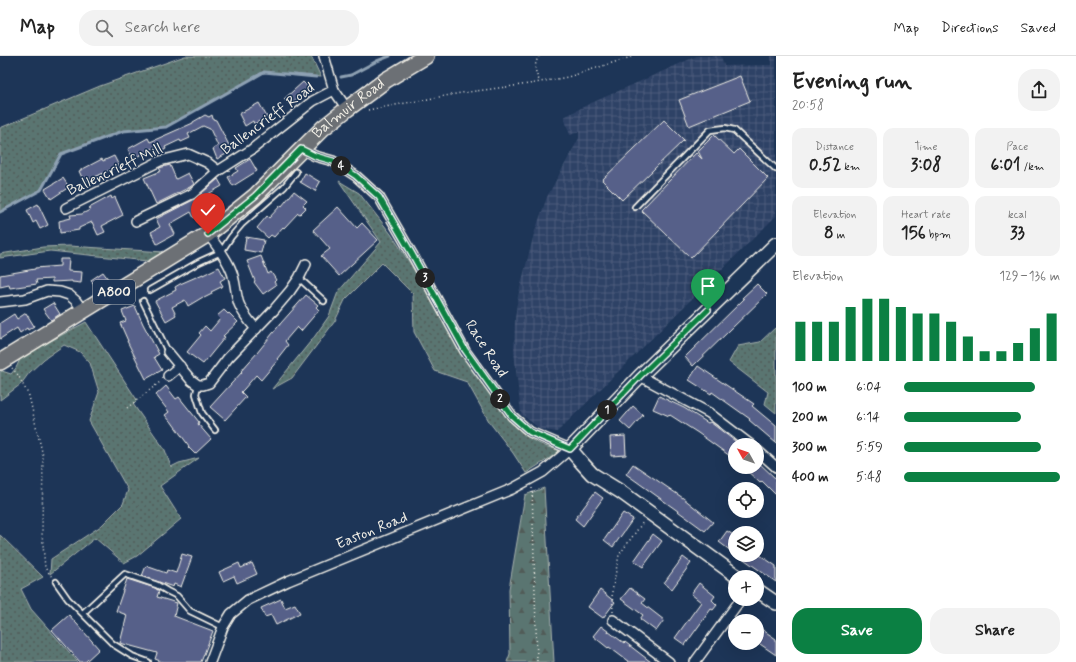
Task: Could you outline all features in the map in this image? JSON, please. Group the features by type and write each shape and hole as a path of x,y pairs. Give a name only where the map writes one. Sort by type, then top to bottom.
{"main road":[{"name":"Balmuir Road","path":"208,234 255,196 323,128 354,110 386,80 426,56"},
{"name":"A800","path":"2,360 208,234"}],"street":[{"path":"324,56 334,90 354,110"},
{"name":"Ballencrieff Road","path":"136,221 192,194 218,171 251,150 313,101 334,90"},
{"name":"Race Road","path":"301,149 315,156 333,161 356,176 379,197 465,350 512,416 530,432 570,449 592,474 622,492 728,570"},
{"name":"Ballencrieff Mill","path":"66,208 160,161 188,154 208,163 218,171"},
{"path":"208,234 221,252 231,270 238,302 244,314 256,329"},
{"path":"570,449 640,376 776,244"},
{"path":"168,352 191,380 198,385 209,383 228,358 290,291 306,264"},
{"path":"0,302 25,299 47,291 60,292 69,295 76,301 83,311"},
{"path":"168,376 180,366"},
{"path":"640,376 709,413 742,438"},
{"name":"Easton Road","path":"210,662 223,627 231,614 248,600 288,581 512,488 543,472 570,449"},
{"path":"764,456 776,466"},
{"path":"764,595 776,603"},
{"path":"696,662 736,606"},
{"path":"613,620 669,662"}],"lane":[{"path":"635,207 710,130 725,128 734,130 776,169"},
{"path":"150,290 199,262 221,252 242,224 284,188 296,172"},
{"path":"299,278 324,301"},
{"path":"143,301 168,352"},
{"path":"198,385 196,394 202,413 215,430"},
{"path":"83,613 125,574 157,585 177,596 190,611 223,627"},
{"path":"56,582 68,599 113,644 132,656 148,662"}],"path":[{"path":"539,56 536,61 535,72 540,82"},
{"path":"354,110 568,77 634,56"},
{"path":"2,360 18,376 29,396 43,456 42,533 45,568 56,582"},
{"path":"127,408 168,376"},
{"path":"532,478 537,662"},
{"path":"613,620 612,592 618,555 650,513"}],"shaded area":[{"path":"697,56 721,56 724,66 772,65 771,56 776,56 776,216 557,432 540,429 521,414 514,352 515,318 518,296 534,234 547,197 579,138 579,132 570,135 564,117 587,105"}],"green space":[{"path":"185,56 311,56 321,77 264,72 166,127 123,131 61,154 41,190 0,212 0,128 100,86"},
{"path":"339,181 359,193 391,234 410,263 448,331 506,416 532,440 561,451 526,473 490,423 467,382 435,371 414,332 413,294 382,263 345,300 335,321 292,378 272,389 315,336 329,316 338,292 381,242"},
{"path":"69,246 164,252 157,262 50,251 0,258 0,254 43,247"},
{"path":"86,322 137,400 133,404 165,450 171,467 179,463 199,458 160,486 181,519 137,556 124,563 95,538 50,574 51,559 101,526 123,504 128,490 89,421 99,392 90,363 80,352 64,345 44,359 29,373 21,384 0,400 0,372 2,371 11,374 16,368 21,357"},
{"path":"775,328 776,413 765,404 768,392 729,362 738,346 760,342"},
{"path":"544,488 554,662 507,662 510,654 509,589 525,495"},
{"path":"0,535 43,577 21,589 31,609 78,662 0,662"}],"building":[{"path":"740,76 750,101 689,126 679,100"},
{"path":"303,82 309,88 290,105 284,99"},
{"path":"259,103 267,117 254,124 253,121 245,126 239,114"},
{"path":"205,115 209,117 212,115 213,119 216,120 232,151 217,159 213,149 218,146 210,129 203,126 188,134 190,138 181,142 180,140 165,147 166,149 158,153 155,147 133,159 128,149 148,138 150,142 193,123"},
{"path":"664,120 684,140 622,200 602,180"},
{"path":"714,135 734,154 739,149 768,178 691,258 641,210 696,153 702,159 698,151"},
{"path":"114,156 119,166 84,182 79,171 102,159 103,161"},
{"path":"250,159 257,171 233,186 228,177 238,171 236,168"},
{"path":"170,165 176,179 188,173 194,184 156,204 144,178 161,171 159,168"},
{"path":"305,173 320,182 315,191 300,182"},
{"path":"63,178 69,187 51,199 45,189"},
{"path":"218,179 222,186 203,197 210,209 194,218 191,212 170,224 175,234 157,244 151,232 160,227 156,219 195,199"},
{"path":"294,191 307,201 303,205 306,208 300,214 298,213 274,237 271,235 268,238 257,228 267,216 269,218 281,205 282,206"},
{"path":"111,196 112,199 115,197 123,215 102,226 105,232 98,235 92,222 79,228 79,230 60,233 59,221 71,218 70,215 82,214 90,210 89,208"},
{"path":"38,204 48,225 40,229 36,221 33,223 27,210"},
{"path":"338,207 357,228 362,223 378,240 339,276 321,256 330,249 313,230"},
{"path":"246,237 264,240 261,253 244,250"},
{"path":"261,256 268,274 271,272 276,280 274,282 276,285 263,294 254,282 255,281 247,261"},
{"path":"60,259 69,259 68,271 82,272 81,283 72,281 52,282 52,279 36,280 37,284 10,288 9,285 0,287 0,275 35,268 60,266"},
{"path":"219,267 225,278 220,281 223,286 211,292 212,294 204,298 203,297 188,306 185,300 172,307 176,315 166,321 155,301 176,290 175,287 180,284"},
{"path":"103,272 111,283 100,290 98,286 96,288 91,280"},
{"path":"757,284 767,294 693,366 685,357 744,299 742,298"},
{"path":"306,295 318,305 316,307 319,310 301,331 297,327 285,341 288,345 277,359 278,360 261,380 256,375 241,392 246,397 225,420 210,407 242,372 241,371"},
{"path":"53,303 60,314 51,320 43,309"},
{"path":"135,306 159,354 154,357 162,370 146,379 127,341 120,323 126,321 122,311"},
{"path":"224,310 238,322 223,336 225,337 203,364 187,352 201,335 199,333 205,326 210,331 220,319 217,316"},
{"path":"26,313 34,326 28,330 27,328 20,333 17,328 0,339 0,323 14,314 17,319"},
{"path":"698,366 754,404 752,406 776,426 776,443 749,420 750,419 712,392 711,394 689,380"},
{"path":"166,386 176,399 179,397 199,422 198,424 211,439 195,454 188,447 189,446 165,415 169,412 156,395"},
{"path":"659,396 684,408 708,423 710,422 731,438 728,438 728,455 670,415 669,416 653,409"},
{"path":"633,406 643,415 630,430 620,421"},
{"path":"625,436 626,455 611,456 610,437"},
{"path":"633,464 683,498 713,522 705,531 626,474"},
{"path":"764,468 776,479 776,495 764,482 759,482 750,474 764,474"},
{"path":"595,492 603,498 583,526 575,519"},
{"path":"623,513 633,519 613,547 604,540"},
{"path":"727,531 728,532 728,549 719,542"},
{"path":"653,534 662,541 643,567 634,561"},
{"path":"182,554 192,557 181,587 174,584 173,587 142,576 146,566 166,573 167,570 176,573"},
{"path":"683,557 691,563 672,589 664,583"},
{"path":"764,558 776,566 776,582 764,573 764,570 759,570 748,562 764,562"},
{"path":"239,563 241,568 252,563 257,574 237,583 234,576 223,581 219,572"},
{"path":"127,579 155,588 159,591 157,597 177,603 174,616 213,631 201,662 163,662 155,659 157,653 120,643 127,615 116,611"},
{"path":"699,583 715,596 712,600 717,605 713,610 711,609 685,645 675,638 701,602 691,594"},
{"path":"630,588 645,599 642,603 664,620 656,631 640,619 643,615 621,599"},
{"path":"600,590 615,602 603,618 588,607"},
{"path":"281,599 285,608 295,604 300,613 276,625 271,615 265,617 261,608"},
{"path":"69,615 99,649 85,662 80,662 52,630"},
{"path":"601,626 651,662 629,662 609,647 608,648 593,636"},
{"path":"764,631 776,639 776,655 764,647"}],"waterway":[{"path":"341,77 351,75 390,56"},
{"path":"0,212 41,190 61,154 123,131 166,127 264,72 316,77"}],"route":[{"path":"208,234 255,196 301,149 315,156 333,161 356,176 379,197 465,350 512,416 530,432 570,449 640,376 708,310"}]}
